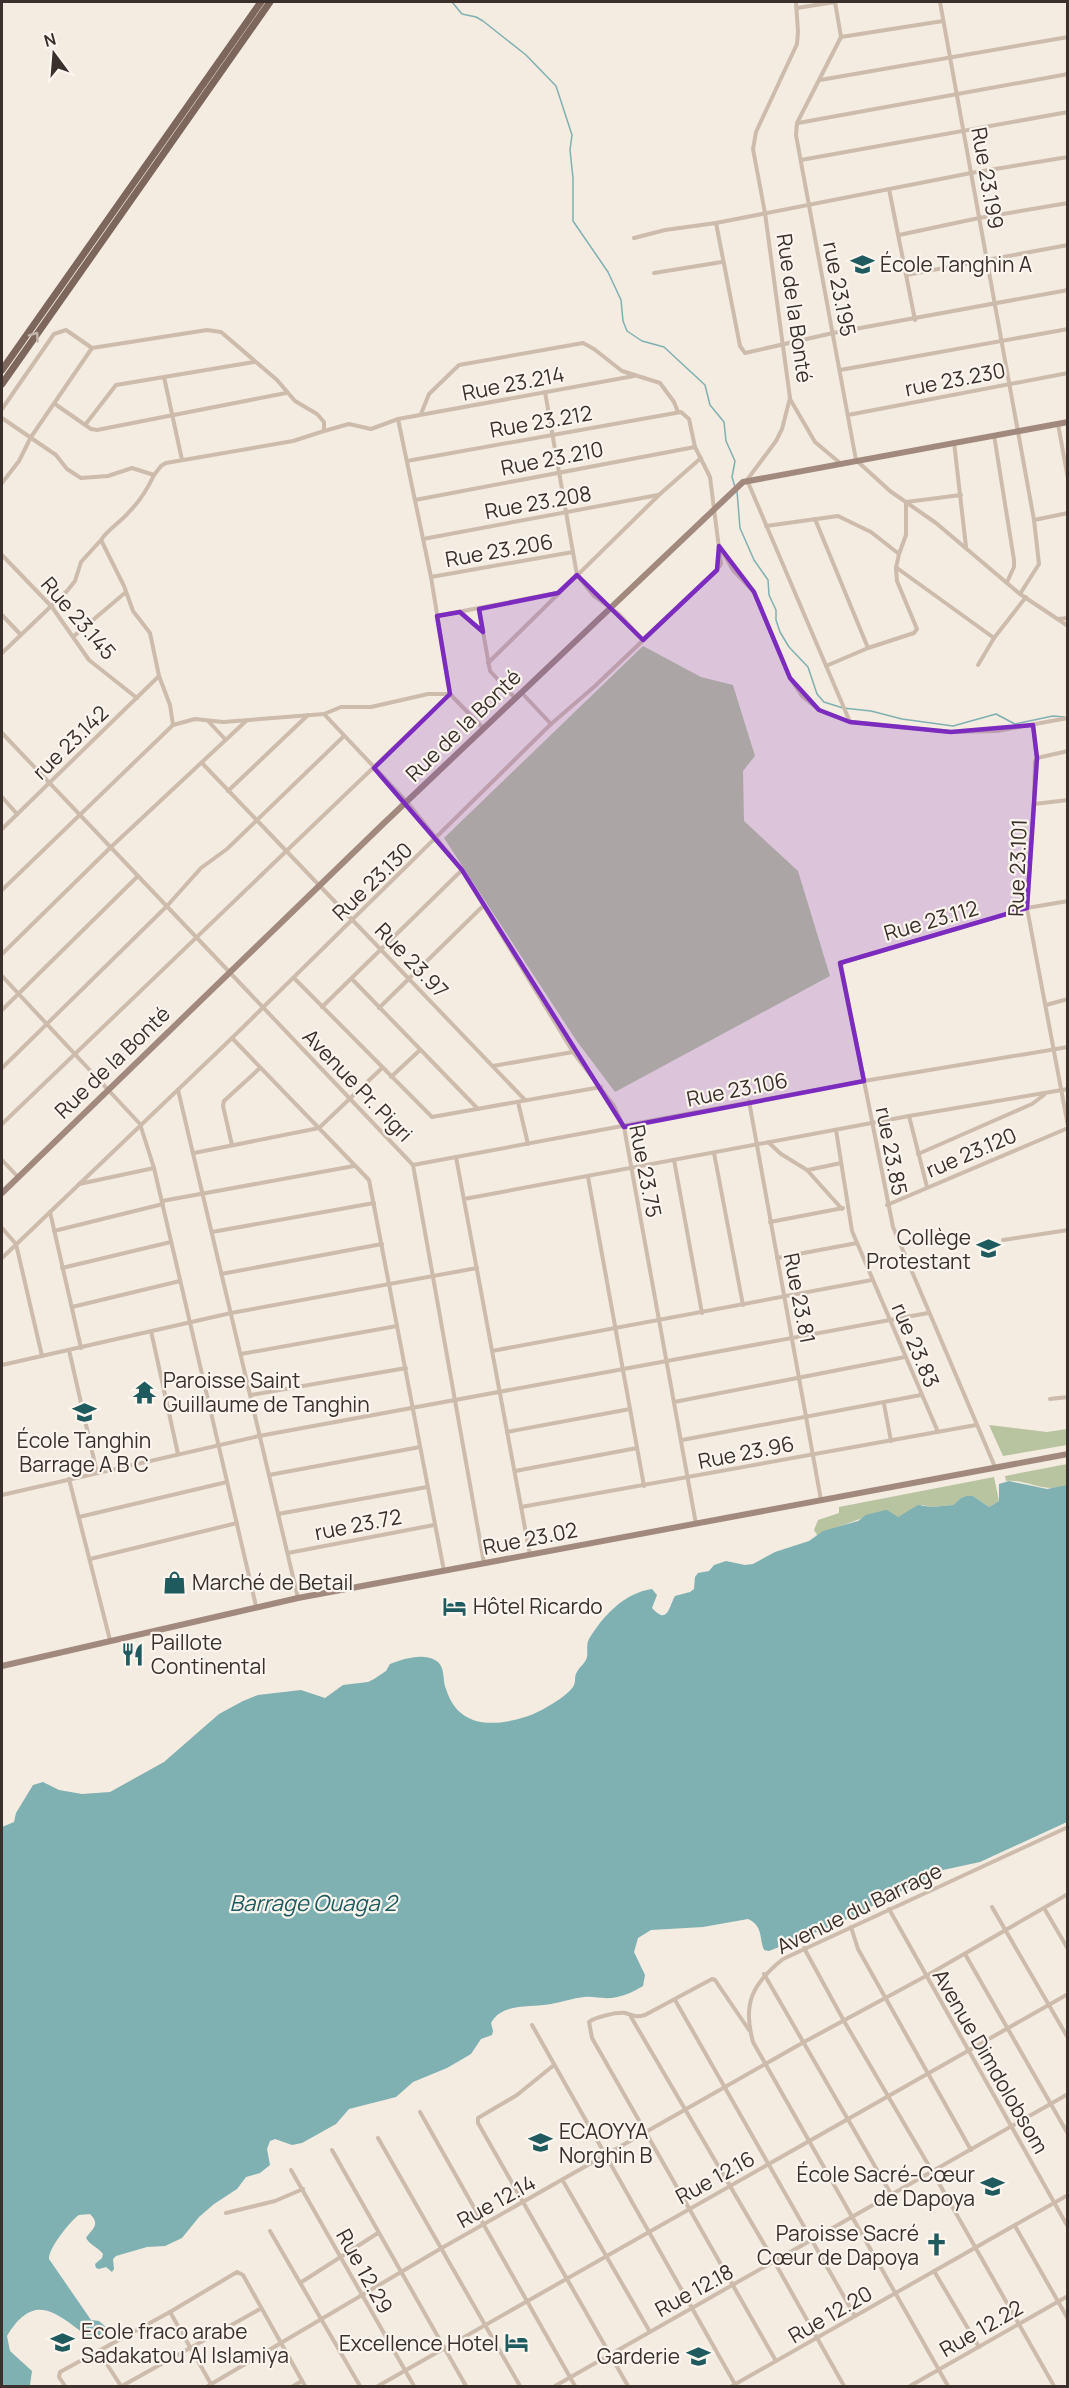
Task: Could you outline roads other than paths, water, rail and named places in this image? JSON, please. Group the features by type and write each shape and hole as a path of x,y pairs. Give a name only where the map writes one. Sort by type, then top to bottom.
{"main road":[{"path":"2,370 6,358 261,2"},
{"path":"2,384 270,2"}],"street":[{"name":"Rue de la Bonté","path":"2,1193 521,692 745,481 776,441 782,429 790,398 754,140 797,44 796,2"},
{"path":"797,8 834,2 841,37 797,123"},
{"name":"Rue 23.199","path":"939,2 1001,341 1011,383 1034,520 1039,564 1020,594"},
{"path":"841,37 943,21"},
{"path":"819,80 1068,37"},
{"path":"797,123 1068,74"},
{"path":"801,160 1068,112"},
{"name":"rue 23.195","path":"797,123 796,135 856,460"},
{"path":"634,238 674,228 716,223 971,173 1068,157"},
{"path":"889,189 915,320"},
{"path":"899,235 979,218 1068,203"},
{"path":"716,223 722,262 742,351 748,353 833,333 915,320 1068,290"},
{"path":"906,275 1068,245"},
{"path":"654,273 722,262"},
{"path":"840,370 1068,329"},
{"path":"2,409 54,334 70,331 92,348 214,330 226,336 277,380 298,404 320,417 324,422 324,431"},
{"name":"Rue 23.130","path":"2,1258 294,978 551,724 596,686 721,564 710,477 695,447 689,419 679,412 660,383 618,369 594,348 583,343 498,357 455,368 429,394 422,414"},
{"path":"2,483 19,461 31,437 92,348"},
{"path":"6,358 19,359"},
{"path":"85,425 113,386 254,362"},
{"name":"rue 23.230","path":"848,415 1068,373"},
{"name":"Rue 23.214","path":"154,475 161,466 182,460 293,441 349,424 371,429 398,419 422,414 634,376"},
{"path":"164,377 182,460"},
{"path":"545,392 577,575 594,596 619,614 643,640"},
{"path":"55,404 85,425 97,430 286,393"},
{"path":"790,398 815,442 840,463"},
{"name":"Rue 23.212","path":"407,461 679,412"},
{"path":"2,418 56,455 81,478 108,476 132,468 154,475 135,505 124,518 110,528 81,562 75,580 52,607 2,653"},
{"path":"398,419 431,577 450,694 484,729"},
{"path":"850,722 745,481 1068,422"},
{"path":"1058,423 1068,479"},
{"path":"993,434 1014,560 1014,567 1007,582"},
{"path":"954,441 966,547"},
{"name":"Rue 23.210","path":"415,500 695,447"},
{"path":"488,663 558,593 701,458"},
{"path":"856,460 890,491 966,547 1020,594 1068,626"},
{"name":"Rue 23.208","path":"423,539 660,495"},
{"path":"906,502 961,495"},
{"path":"826,666 868,648 914,633 917,629 899,591 896,568 906,535 906,502"},
{"path":"1034,520 1068,513"},
{"path":"766,526 834,516 841,517 871,532 899,554"},
{"path":"815,519 868,648"},
{"path":"101,540 133,611 150,633 159,676 170,705 172,725"},
{"path":"719,546 733,570 754,592 778,654 790,678 802,696 819,710 850,722 951,732 997,731 1068,718"},
{"name":"Rue 23.206","path":"431,577 573,552"},
{"name":"Rue 23.145","path":"2,555 52,607 89,660 137,698"},
{"path":"896,568 994,638"},
{"path":"74,636 126,592"},
{"path":"437,616 558,593"},
{"path":"978,665 994,638 1026,597"},
{"path":"479,609 490,671 515,698"},
{"path":"460,612 483,632"},
{"path":"2,615 21,635"},
{"path":"1057,619 1068,618"},
{"name":"rue 23.142","path":"2,829 159,676"},
{"path":"521,692 551,724"},
{"path":"2,890 172,725 195,719 209,722 246,721 324,714 341,707 371,707 428,694 450,694"},
{"path":"2,1124 450,694"},
{"name":"Rue 23.75","path":"324,714 438,837 462,870 573,1052 614,1106 624,1127 696,1524"},
{"path":"228,791 308,715"},
{"path":"2,954 111,847 246,721"},
{"path":"209,722 225,739"},
{"name":"Rue 23.101","path":"1033,725 1037,758 1027,908 1068,1127"},
{"name":"Avenue Pr. Pigri","path":"2,733 413,1165 484,1564"},
{"path":"2,1068 167,906 201,868 227,849 344,736"},
{"path":"1037,758 1068,752"},
{"name":"Rue 23.97","path":"202,763 525,1100"},
{"path":"2,798 17,814"},
{"path":"1034,804 1068,800"},
{"path":"322,1008 462,870"},
{"path":"2,1010 138,876"},
{"name":"Rue 23.112","path":"841,965 844,962 1027,908 1068,901"},
{"path":"379,1008 483,906"},
{"name":"rue 23.85","path":"841,965 894,1231 996,1468"},
{"path":"2,976 140,1125 154,1168 256,1606"},
{"path":"294,978 432,1118 601,1087"},
{"path":"352,979 478,1109"},
{"path":"1046,1005 1068,999"},
{"path":"232,1038 369,1180 444,1571"},
{"name":"Rue 23.106","path":"413,1165 624,1127 748,1101 1068,1047"},
{"path":"391,1077 420,1050"},
{"path":"493,1066 573,1052"},
{"path":"232,1145 223,1106 224,1101 260,1068"},
{"path":"194,1153 318,1128 382,1068"},
{"path":"464,1199 909,1116 1068,1089"},
{"path":"178,1090 298,1598"},
{"path":"918,1154 1032,1104 1044,1094"},
{"name":"Rue 23.81","path":"748,1101 821,1500"},
{"path":"518,1102 528,1144"},
{"path":"909,1116 927,1187"},
{"name":"rue 23.120","path":"887,1204 1068,1127"},
{"name":"rue 23.83","path":"836,1130 844,1208 856,1243 938,1432"},
{"path":"768,1142 777,1151 807,1170 844,1208"},
{"path":"714,1153 743,1305"},
{"path":"456,1158 530,1555"},
{"path":"2,1160 18,1177"},
{"path":"674,1160 702,1313"},
{"path":"807,1170 841,1163"},
{"path":"54,1231 203,1191 354,1166"},
{"path":"78,1184 154,1168"},
{"path":"588,1177 644,1485"},
{"path":"212,1232 374,1203"},
{"path":"770,1222 844,1208"},
{"path":"50,1211 81,1348"},
{"path":"2,1228 16,1244 42,1356"},
{"path":"1003,1240 1068,1230"},
{"path":"62,1268 171,1242"},
{"path":"777,1258 856,1243"},
{"path":"221,1274 382,1244"},
{"path":"2,1365 190,1322 477,1268"},
{"path":"492,1351 616,1330 872,1280"},
{"path":"72,1307 180,1281"},
{"path":"2,1495 219,1444 928,1313"},
{"path":"241,1354 397,1326"},
{"path":"151,1331 178,1454"},
{"path":"69,1350 97,1473"},
{"path":"674,1402 905,1357"},
{"path":"251,1395 405,1368"},
{"path":"682,1440 884,1404 921,1395"},
{"path":"1050,1399 1068,1397"},
{"path":"884,1404 891,1441"},
{"path":"507,1432 630,1409"},
{"name":"Rue 23.96","path":"521,1507 976,1425"},
{"path":"269,1475 420,1447"},
{"path":"514,1471 637,1448"},
{"name":"Rue 23.02","path":"2,1666 256,1606 1068,1454"},
{"path":"69,1479 110,1640"},
{"path":"78,1517 227,1482"},
{"path":"278,1514 427,1487"},
{"path":"90,1558 237,1523"},
{"name":"rue 23.72","path":"288,1553 434,1525"},
{"name":"Avenue du Barrage","path":"948,2386 753,2042 750,2030 751,2000 764,1974 783,1959 1068,1827"},
{"name":"Rue 12.14","path":"211,2386 440,2249 1068,1894"},
{"path":"992,1907 1068,2038"},
{"path":"1044,1908 1068,1949"},
{"name":"Avenue Dimdolobsom","path":"889,1909 1068,2227"},
{"path":"851,1927 858,1949 971,2150"},
{"path":"804,1948 1054,2386"},
{"path":"965,1954 1068,2134"},
{"path":"764,1974 892,2194"},
{"path":"631,2017 645,2015 709,1980 716,1980 750,2030"},
{"name":"Rue 12.16","path":"378,2386 528,2303 729,2185 809,2142 1068,1994"},
{"path":"675,2000 855,2316"},
{"path":"776,2361 592,2038 588,2027 589,2022 599,2017 625,2013 631,2017 774,2261 844,2386"},
{"path":"532,2025 692,2307 734,2386"},
{"path":"554,2065 517,2095 477,2121 628,2386"},
{"name":"Rue 12.18","path":"555,2386 1068,2094"},
{"path":"420,2112 574,2386"},
{"path":"378,2138 520,2386"},
{"path":"332,2150 466,2386"},
{"name":"Rue 12.29","path":"291,2170 414,2386"},
{"path":"563,2181 650,2332"},
{"path":"226,2213 275,2201 303,2189"},
{"name":"Rue 12.20","path":"734,2386 1068,2195"},
{"path":"1015,2226 1068,2319"},
{"path":"270,2231 360,2386"},
{"path":"300,2283 378,2233"},
{"path":"934,2271 979,2347"},
{"path":"65,2386 59,2373 237,2272 243,2275 305,2386"},
{"name":"Rue 12.22","path":"910,2386 1068,2296"},
{"path":"99,2352 122,2386 260,2309"},
{"path":"170,2312 211,2386"},
{"path":"292,2386 302,2381"}],"water":[{"name":"Barrage Ouaga 2","path":"1009,1481 1047,1489 1067,1485 1067,1822 980,1862 943,1870 837,1924 769,1951 764,1950 758,1928 748,1919 703,1927 651,1930 638,1938 634,1952 645,1975 643,1986 613,1998 580,1998 518,2007 502,2012 491,2023 492,2035 481,2039 471,2054 447,2068 413,2082 396,2097 349,2109 336,2124 302,2143 292,2145 275,2139 270,2141 267,2149 270,2165 260,2173 246,2177 237,2189 199,2217 182,2238 165,2246 147,2247 116,2256 113,2259 112,2272 106,2267 96,2268 95,2264 103,2254 86,2238 94,2227 95,2221 90,2214 79,2215 60,2236 49,2259 91,2320 99,2321 107,2328 103,2338 93,2340 60,2316 49,2311 39,2310 29,2313 18,2321 7,2336 10,2351 32,2371 30,2385 2,2386 2,1827 14,1822 16,1813 33,1785 43,1782 59,1790 82,1794 110,1792 164,1762 219,1714 243,1701 258,1695 301,1690 325,1698 343,1685 368,1682 386,1671 390,1664 412,1658 430,1658 441,1666 452,1702 468,1718 489,1723 525,1717 552,1704 571,1689 575,1683 576,1674 586,1659 588,1641 595,1630 615,1607 632,1595 652,1589 657,1595 652,1608 657,1613 665,1615 675,1596 694,1589 695,1577 698,1573 709,1571 714,1565 726,1561 745,1565 753,1564 775,1552 809,1541 823,1531 858,1521 866,1515 881,1511 887,1510 898,1517 918,1505 932,1507 953,1505 966,1496 973,1496 989,1507 999,1501 999,1484"}],"waterway":[{"path":"452,2 462,14 483,21 526,55 556,86 572,135 570,150 573,178 573,221 608,272 621,300 623,321 627,331 642,341 664,347 705,385 710,405 724,422 726,441 735,461 732,477 735,487"},
{"path":"737,491 740,528 754,560 768,580 769,595 776,610 780,632 789,647 808,667 817,694 824,702 843,708 871,711 902,719 953,726 996,714 1015,724 1053,716 1064,717"}],"place":[{"name":"École Tanghin A","path":"862,264"},
{"name":"Collège Protestant","path":"989,1249"},
{"name":"Paroisse Saint Guillaume de Tanghin","path":"145,1392"},
{"name":"École Tanghin Barrage A B C","path":"84,1412"},
{"name":"Marché de Betail","path":"174,1582"},
{"name":"Hôtel Ricardo","path":"455,1606"},
{"name":"Paillote Continental","path":"133,1654"},
{"name":"ECAOYYA Norghin B","path":"541,2143"},
{"name":"École Sacré-Cœur de Dapoya","path":"993,2186"},
{"name":"Paroisse Sacré Cœur de Dapoya","path":"937,2245"},
{"name":"Ecole fraco arabe Sadakatou Al Islamiya","path":"63,2343"},
{"name":"Excellence Hotel","path":"517,2343"},
{"name":"Garderie","path":"698,2356"}]}
